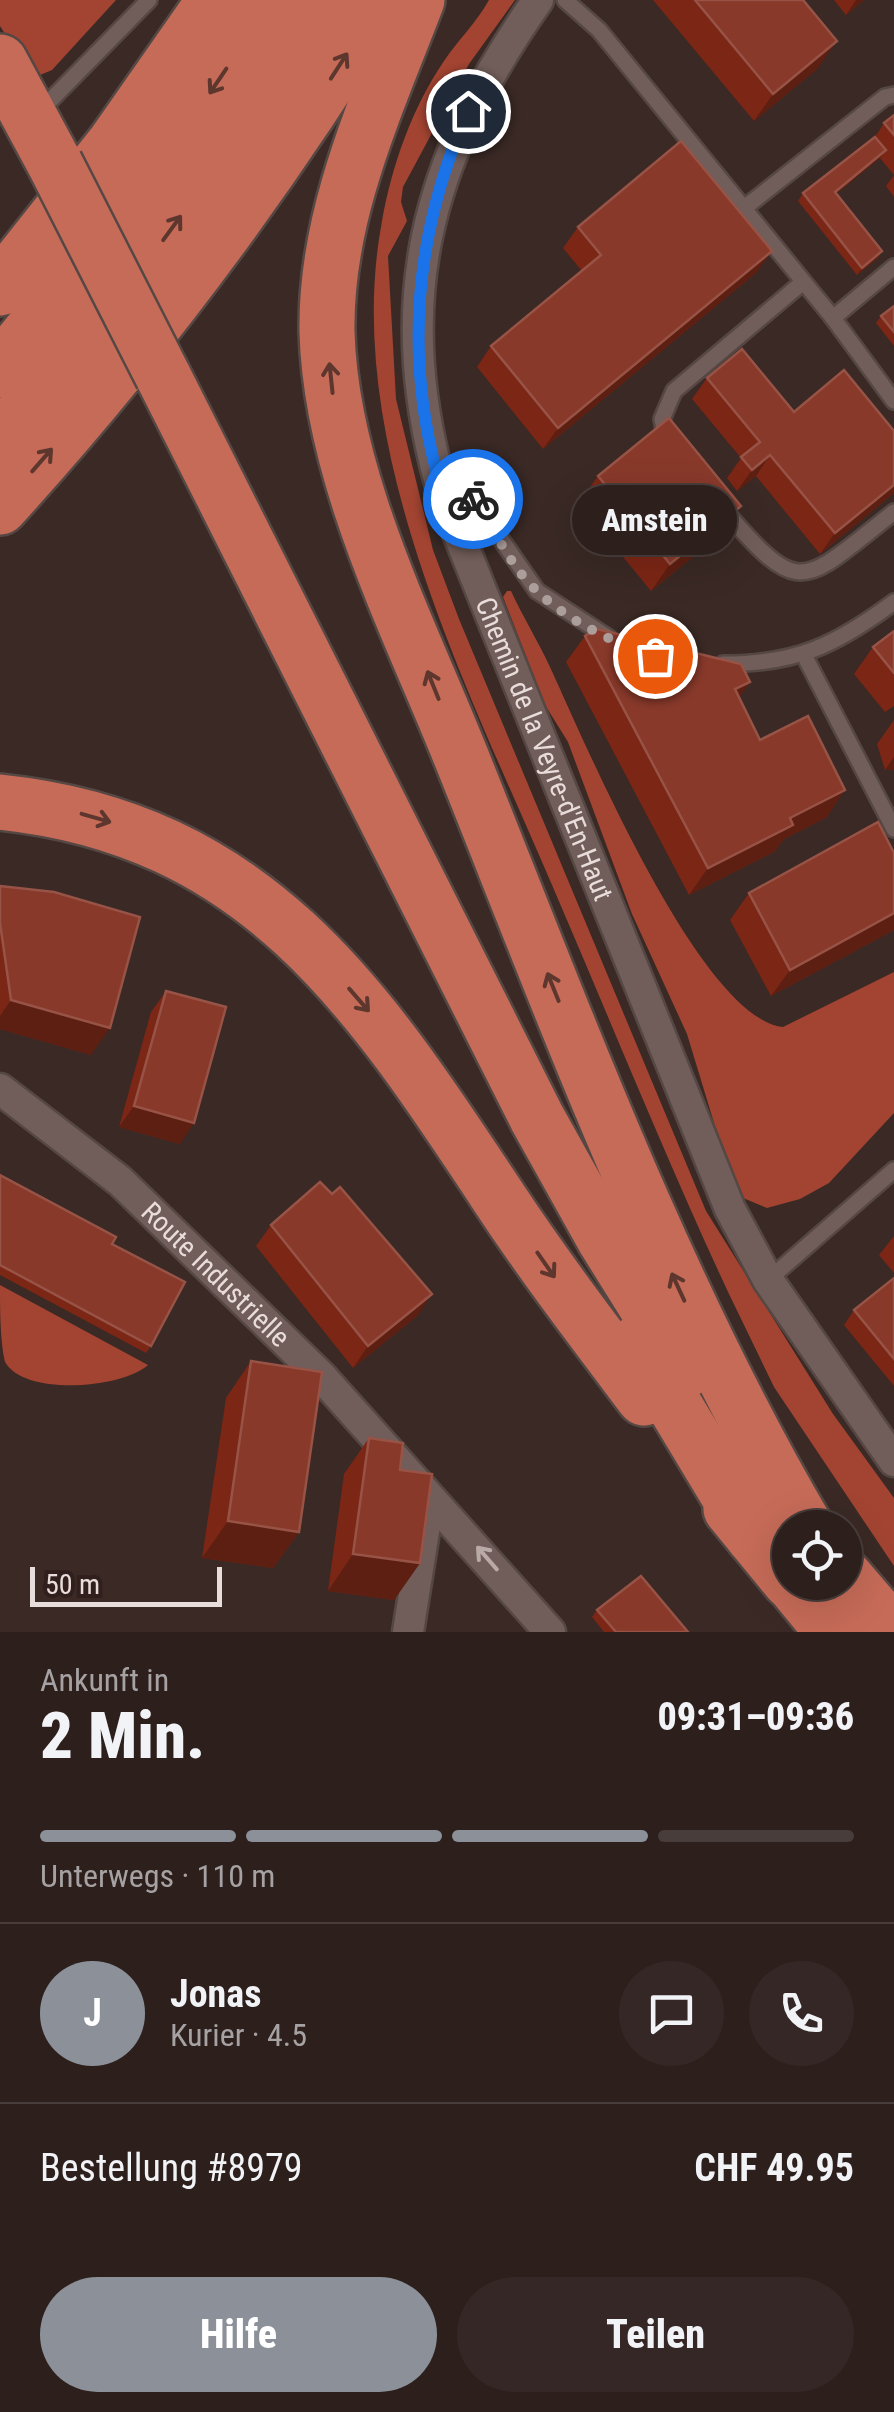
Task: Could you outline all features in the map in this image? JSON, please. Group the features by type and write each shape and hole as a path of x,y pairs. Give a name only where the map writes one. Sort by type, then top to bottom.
{"highway":[{"path":"6,278 115,143 215,0"},
{"path":"0,370 140,196 272,0"},
{"path":"0,441 146,263 244,128 329,0"},
{"path":"0,507 182,289 300,124 380,0"},
{"path":"417,0 369,124 332,254 327,333 340,434 382,556 644,1212 729,1390 780,1510"},
{"path":"0,62 30,151 152,390 572,1180 668,1344 775,1510"},
{"path":"0,802 99,818 163,842 222,875 304,941 398,1048 580,1313 772,1513"},
{"path":"862,1597 892,1632"},
{"path":"806,1600 834,1632"}],"street":[{"name":"Chemin de la Veyre-d'En-Haut","path":"538,0 468,111 429,221 419,283 417,347 436,470 615,929 730,1208 768,1280 894,1461"},
{"name":"Route Industrielle","path":"0,1089 120,1181 321,1376 413,1484 478,1547 550,1632"},
{"name":"Route Industrielle","path":"408,1632 425,1522 413,1484"}],"lane":[{"path":"30,151 150,0"},
{"path":"565,0 599,30 834,318 894,401"},
{"path":"742,209 885,97 894,95"},
{"path":"834,318 894,267"},
{"path":"679,458 666,444 662,419 665,403 803,282"},
{"path":"436,470 466,489 537,590 586,626 629,648"},
{"path":"704,488 767,560 796,572 822,568 894,512"},
{"path":"710,664 804,655 847,637 894,602"},
{"path":"804,655 894,829"},
{"path":"768,1280 894,1170"}],"shaded area":[{"path":"0,0 116,0 52,70 33,78 0,26"},
{"path":"489,0 515,0 469,64 403,187 401,202 407,221 388,256 396,399 433,550 706,1211 833,1414 894,1498 894,1566 862,1518 862,1510 856,1510 774,1387 706,1243 450,647 395,477 379,391 374,305 382,221 391,179 422,98 444,61"},
{"path":"511,591 545,657 648,871 716,977 751,1012 783,1027 894,972 894,1113 829,1183 800,1199 767,1208 743,1198 728,1183 725,1159 687,1034 632,914 568,742 545,705 503,597"},
{"path":"0,1285 148,1365 118,1379 75,1385 32,1380 16,1373 3,1354"}],"building":[{"path":"695,0 803,0 837,41 773,94"},
{"path":"894,115 894,135 884,123"},
{"path":"875,137 886,150 835,192 882,251 862,268 803,193"},
{"path":"681,141 772,251 558,428 491,346 601,255 578,227"},
{"path":"894,306 894,332 881,316"},
{"path":"742,349 794,412 844,370 894,431 894,485 835,533 770,455 752,470 741,457 760,442 707,378"},
{"path":"669,418 741,506 670,564 598,476"},
{"path":"597,629 741,664 750,682 735,689 760,740 808,716 845,790 790,818 793,825 708,868 585,636"},
{"path":"894,631 894,673 873,647"},
{"path":"878,822 894,853 894,913 790,970 749,893"},
{"path":"0,886 54,892 140,917 110,1028 11,1000 0,923"},
{"path":"166,991 226,1007 194,1123 134,1106"},
{"path":"0,1175 116,1237 112,1244 185,1282 151,1346 0,1265"},
{"path":"320,1182 332,1194 340,1187 432,1294 368,1346 271,1225"},
{"path":"894,1278 894,1359 854,1310"},
{"path":"251,1361 322,1372 299,1532 228,1521"},
{"path":"369,1438 403,1443 400,1470 432,1474 420,1563 353,1554"},
{"path":"641,1576 688,1632 616,1632 597,1610"}],"way so far":[{"path":"473,499 520,573 537,590 586,626 629,648 655,656"}],"place":[{"name":"Amstein","path":"655,656"}],"route":[{"path":"468,111 444,167 429,221 419,283 417,347 428,439 436,470 466,489 473,499"}]}
